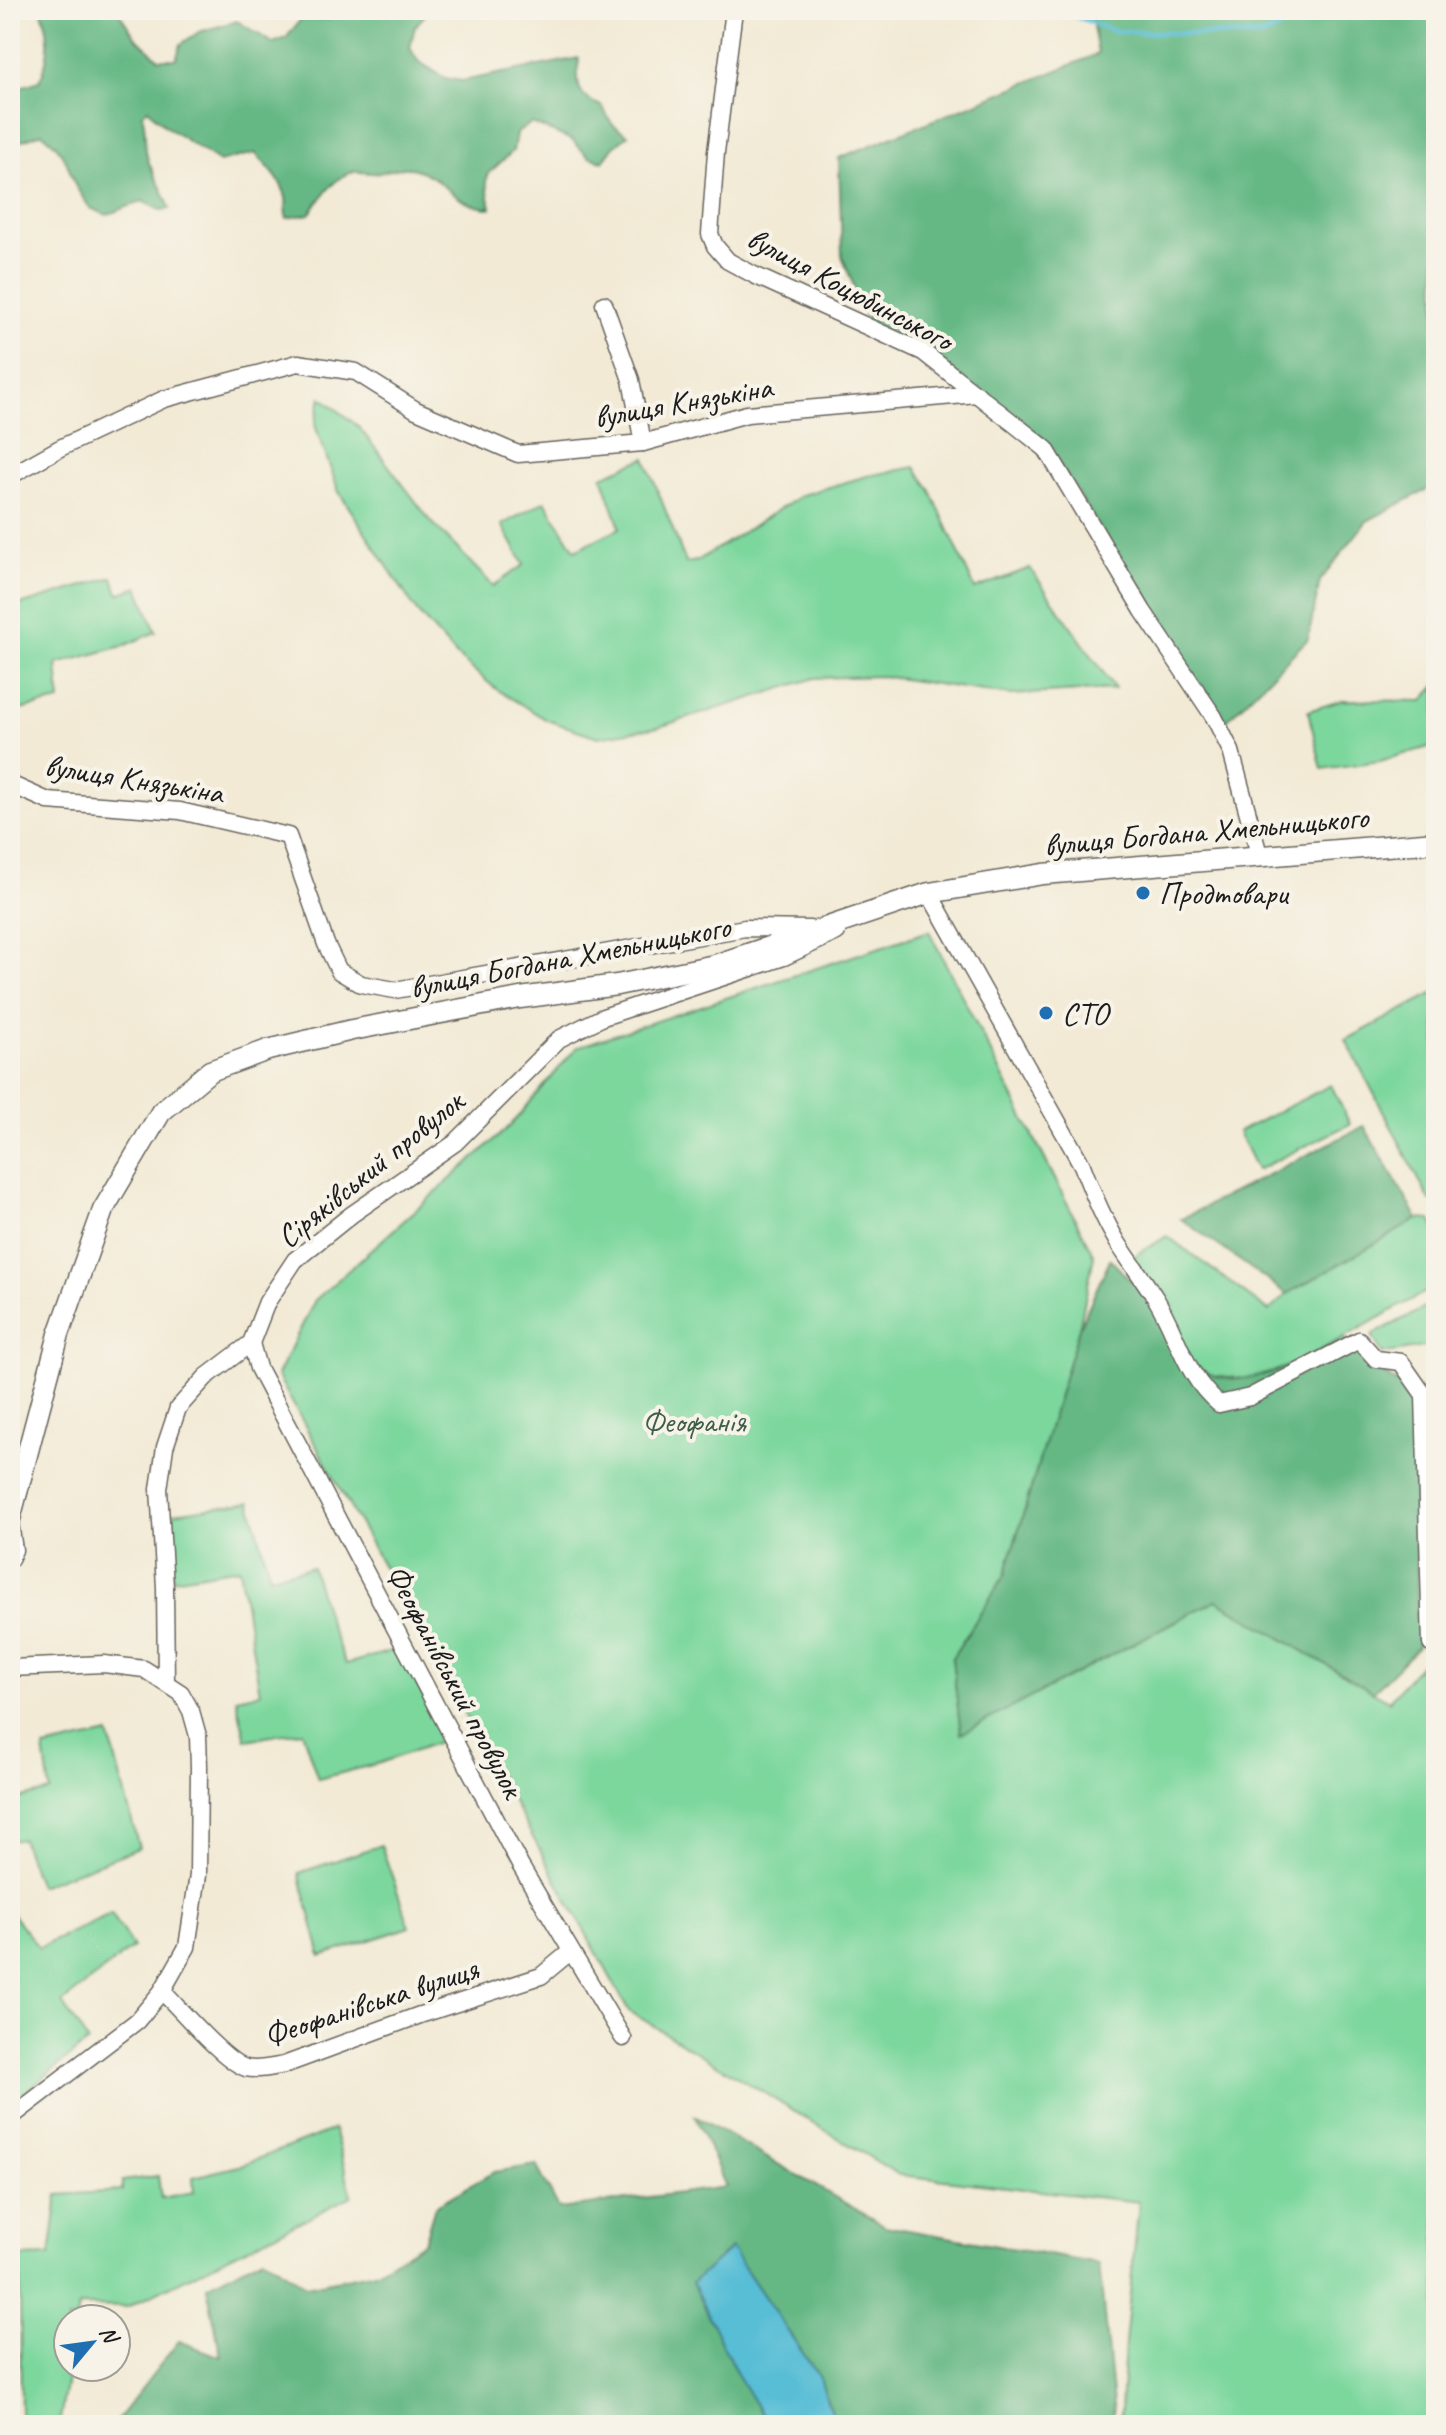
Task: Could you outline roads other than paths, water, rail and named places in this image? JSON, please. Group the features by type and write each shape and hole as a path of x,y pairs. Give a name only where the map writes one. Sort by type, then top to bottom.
{"street":[{"name":"вулиця Коцюбинського","path":"734,10 711,200 710,234 715,246 728,261 754,275 923,352 1046,449 1143,611 1214,717 1231,751 1260,858"},
{"path":"604,304 631,380 643,443"},
{"name":"вулиця Князькіна","path":"10,476 60,448 164,399 298,363 356,372 416,410 518,454 643,443 747,414 977,394"},
{"name":"вулиця Князькіна","path":"10,784 48,801 180,811 288,836 332,958 339,971 361,984 395,990 745,928 817,929"},
{"name":"вулиця Богдана Хмельницького","path":"10,1521 59,1334 103,1210 161,1112 210,1071 268,1050 352,1030 520,998 617,985 715,965 929,893 1043,874 1436,842"},
{"path":"929,893 1082,1165 1095,1202 1110,1230 1158,1302 1183,1360 1209,1396 1219,1404 1250,1397 1359,1340 1376,1359 1401,1362 1430,1397 1431,1644 1436,1637"},
{"name":"Сіряківський провулок","path":"251,1343 267,1302 295,1260 351,1215 455,1143 559,1039 603,1017 784,957 889,907"},
{"path":"166,1682 165,1587 159,1489 165,1447 178,1408 206,1377 251,1343"},
{"name":"Феофанівський провулок","path":"251,1343 265,1382 512,1851 623,2038"},
{"path":"10,1521 14,1550 10,1559"},
{"path":"10,1668 104,1664 144,1669 181,1693 191,1711 198,1736 198,1875 187,1947 162,1991 137,2021 10,2118"},
{"name":"Феофанівська вулиця","path":"162,1991 229,2059 245,2068 262,2069 284,2065 420,2015 541,1976 570,1952"}],"water":[{"path":"731,2248 820,2378 835,2425 768,2425 737,2374 692,2283"}],"waterway":[{"path":"1060,10 1114,31 1261,36 1319,10"}],"place":[{"name":"Продтовари","path":"1143,893"},
{"name":"СТО","path":"1046,1013"}],"park label":[{"name":"Феофанія","path":"694,1421"}]}
